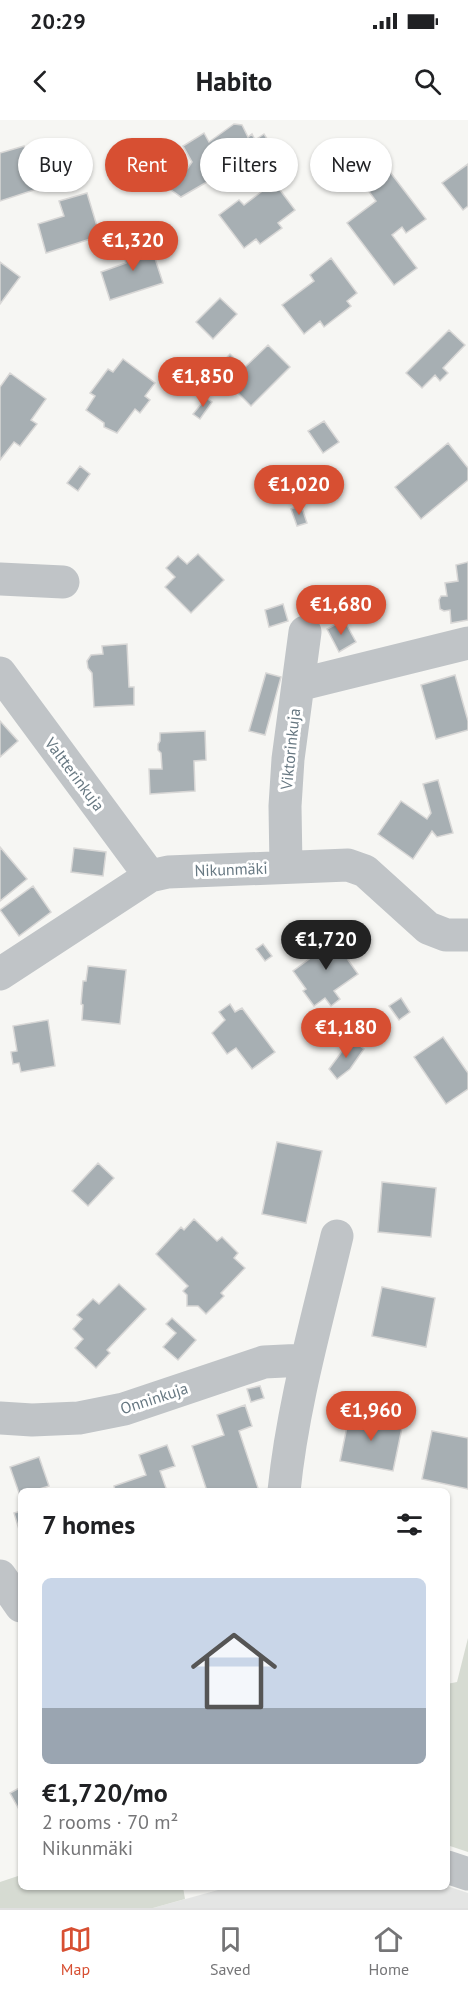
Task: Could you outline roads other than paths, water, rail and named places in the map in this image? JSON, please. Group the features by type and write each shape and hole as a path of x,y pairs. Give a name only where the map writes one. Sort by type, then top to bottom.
{"street":[{"path":"0,579 63,582"},
{"name":"Viktorinkuja","path":"286,867 287,771 305,632"},
{"path":"298,685 468,643"},
{"name":"Valtterinkuja","path":"0,673 150,876"},
{"name":"Nikunmäki","path":"0,974 150,876 168,872 348,865 365,871 428,928 446,934 468,936"},
{"path":"284,1488 293,1421 305,1360 337,1236"},
{"name":"Onninkuja","path":"0,1418 32,1420 79,1418 124,1408 264,1362 305,1360"},
{"path":"0,1576 18,1602"},
{"path":"450,1868 468,1874"}]}
